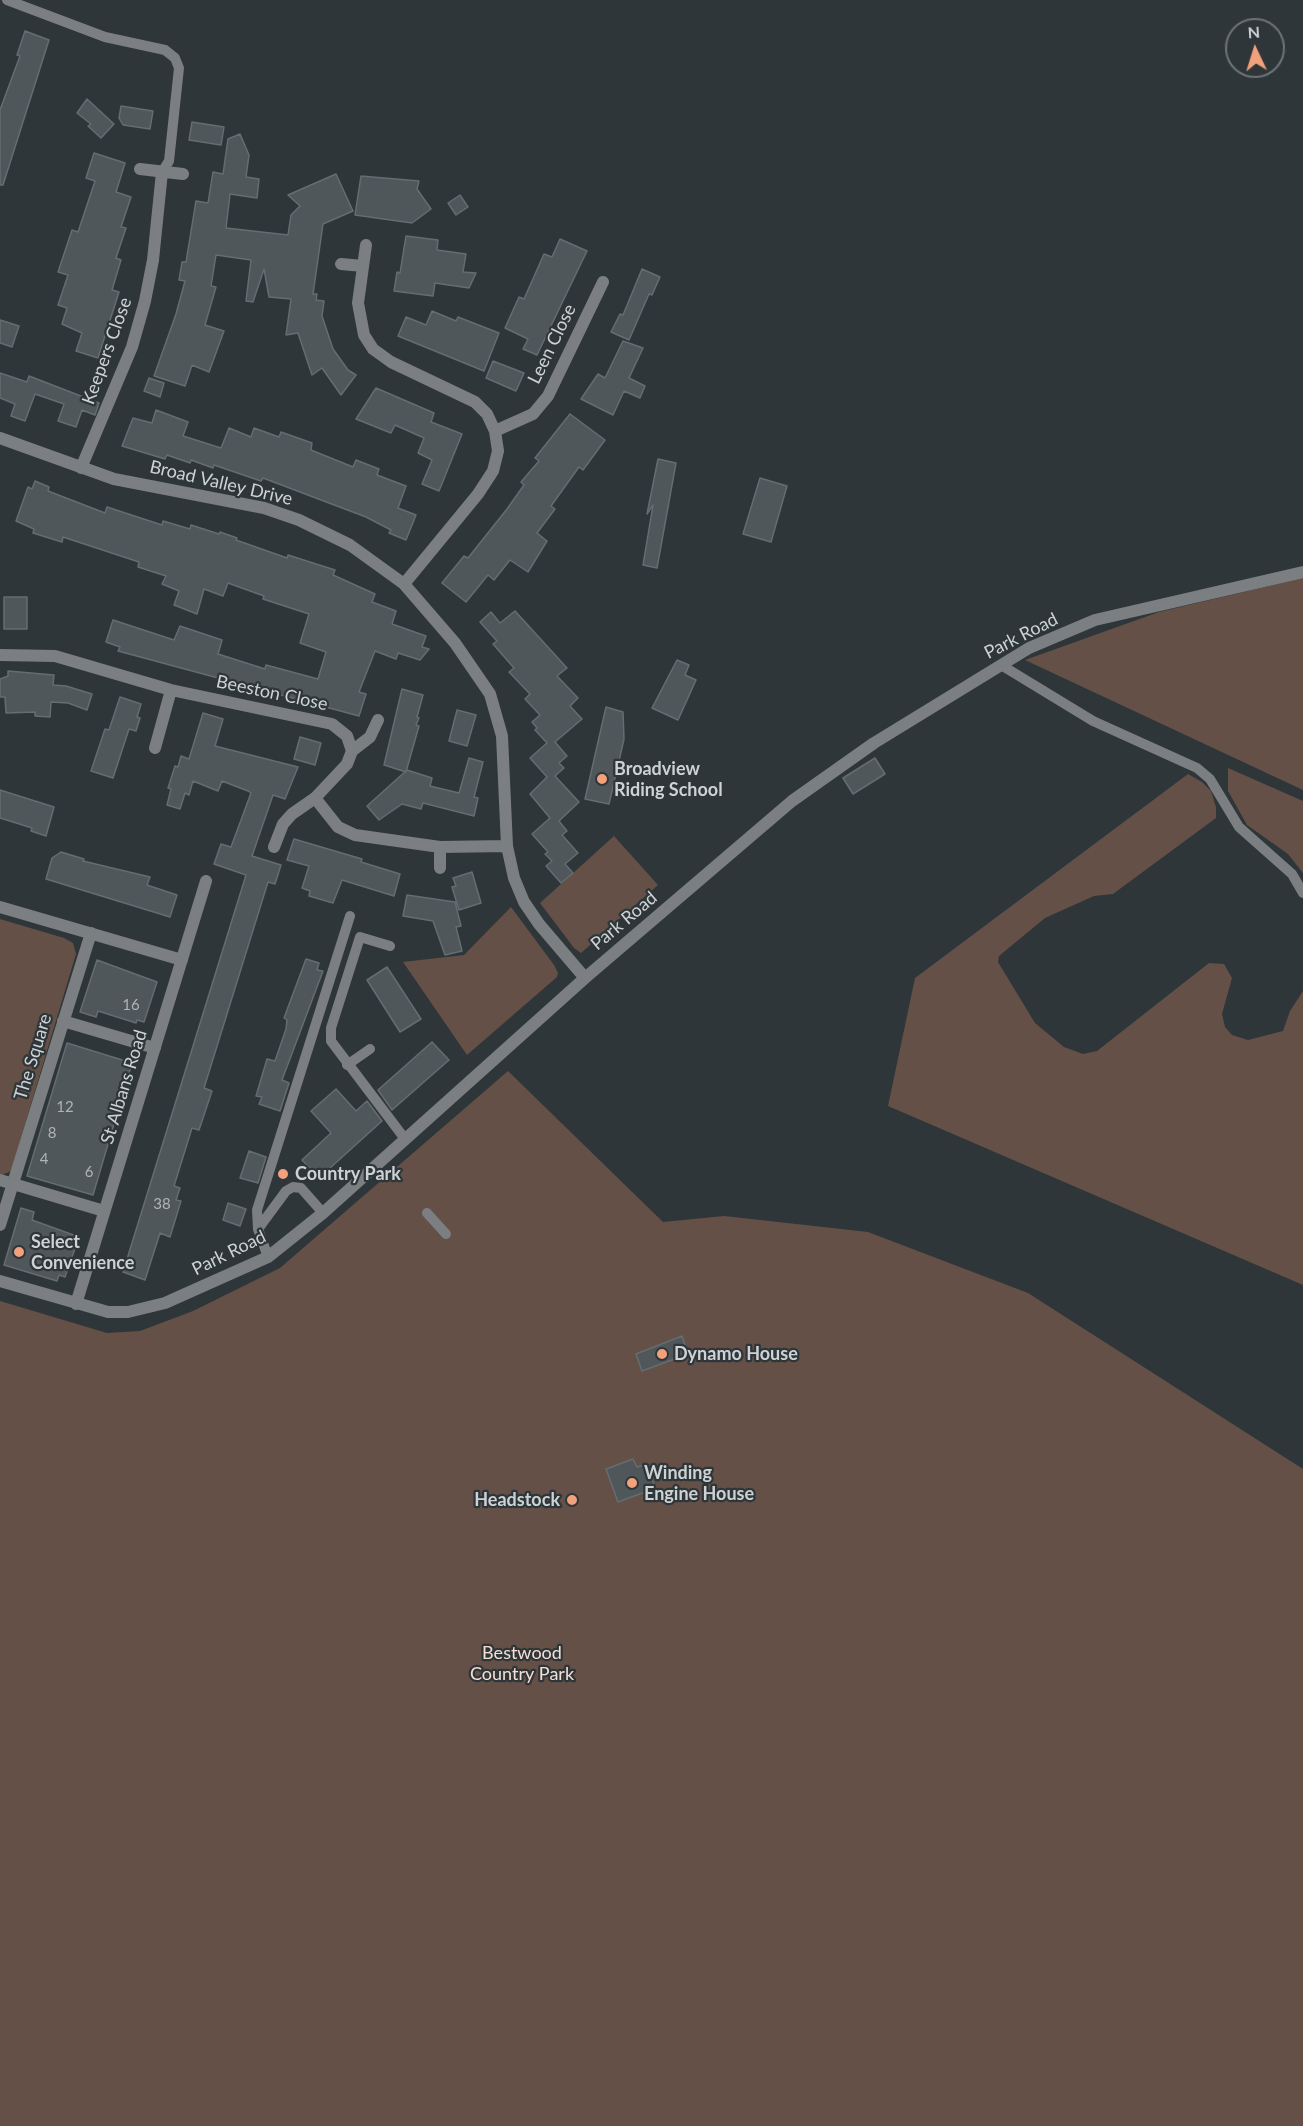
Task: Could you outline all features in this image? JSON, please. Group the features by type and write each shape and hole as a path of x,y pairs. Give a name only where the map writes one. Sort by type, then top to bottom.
{"street":[{"path":"141,169 183,174"},
{"name":"Keepers Close","path":"81,468 132,347 145,301 153,260 162,171"},
{"path":"366,245 357,303 359,318 373,349 391,362 475,402 487,414 495,431 498,451 493,471 478,494 404,585"},
{"path":"341,264 363,266"},
{"name":"Leen Close","path":"495,431 533,414 548,396 603,282"},
{"name":"Broad Valley Drive","path":"0,438 114,479 264,508 299,520 350,545 404,585 432,614 477,672 496,709 502,736 507,846 524,902 585,978"},
{"name":"Park Road","path":"0,1281 108,1312 138,1310 165,1303 268,1257 322,1213 585,978 792,801 874,743 1029,648 1095,620 1303,572"},
{"name":"Beeston Close","path":"0,655 55,656 171,690 332,724 347,736 352,751"},
{"path":"155,748 171,690"},
{"path":"274,847 283,824 292,814 315,798 347,764 352,751 370,737 378,720"},
{"path":"315,798 338,827 355,835 440,847 507,846"},
{"path":"440,847 440,868"},
{"name":"St Albans Road","path":"76,1304 206,881"},
{"path":"0,907 182,960"},
{"name":"The Square","path":"0,1225 91,933"},
{"path":"63,1021 154,1048"},
{"path":"0,1180 104,1211"}],"lane":[{"path":"7,0 105,37 165,50 175,58 179,68 169,161 162,171"},
{"path":"1001,665 1093,721 1197,768 1210,779 1229,815 1239,827 1292,874 1303,893"},
{"path":"268,1257 258,1228 257,1210 350,916"},
{"path":"390,946 360,937 331,1028 331,1041 405,1139"},
{"path":"347,1065 370,1049"},
{"path":"258,1228 280,1198 293,1187 301,1188 309,1194 322,1213"},
{"path":"427,1214 446,1234"}],"green space":[{"path":"1303,578 1303,790 1025,660 1159,612"},
{"path":"1228,768 1303,801 1303,873 1288,854 1247,825 1228,791"},
{"path":"1188,774 1202,782 1211,791 1216,807 1216,818 1113,894 1094,896 1045,918 999,956 998,962 1035,1023 1064,1047 1083,1054 1097,1051 1209,963 1224,964 1232,978 1222,1014 1225,1027 1232,1035 1248,1040 1283,1031 1290,1011 1303,991 1303,1285 888,1106 915,978"},
{"path":"614,836 658,885 581,953 574,948 540,903"},
{"path":"511,907 554,965 558,973 557,977 467,1055 403,962 464,955"},
{"path":"0,919 64,938 73,943 76,954 11,1171 2,1175 0,1175"},
{"name":"Bestwood Country Park","path":"508,1071 663,1222 724,1216 868,1232 1028,1293 1303,1469 1303,2126 0,2126 0,1301 107,1333 140,1331 193,1311 280,1268"}],"building":[{"path":"25,31 49,40 3,185 0,185 0,110 20,56 17,55"},
{"path":"87,99 114,124 101,138 88,126 91,124 77,113"},
{"path":"121,106 153,111 150,129 123,125 119,118"},
{"path":"192,122 224,127 221,145 189,140"},
{"path":"240,134 249,155 246,177 259,179 257,198 230,194 226,228 288,235 291,215 300,206 288,195 336,174 353,211 323,224 313,294 317,294 316,300 324,301 322,316 333,349 348,370 356,375 341,395 322,368 312,375 298,333 286,335 291,299 269,297 264,269 253,302 246,301 251,260 216,255 211,286 216,287 205,325 224,331 209,372 192,365 185,386 154,376 185,281 179,280 182,262 186,262 196,201 208,203 213,172 223,174 228,139"},
{"path":"94,153 125,163 116,192 131,197 121,227 126,228 116,258 121,260 112,290 119,292 98,358 76,351 82,333 62,324 67,308 58,305 68,275 58,272 72,230 78,232 95,181 86,178"},
{"path":"361,176 419,181 417,189 431,209 412,223 355,215"},
{"path":"460,195 468,207 456,215 448,203"},
{"path":"406,236 438,240 437,250 466,254 463,272 476,273 469,288 435,283 433,296 394,291 397,272 400,273"},
{"path":"560,239 587,251 537,355 523,349 528,339 505,328 519,297 524,299 544,254 552,257"},
{"path":"642,269 660,277 652,295 649,294 629,340 611,332 620,314 623,315"},
{"path":"432,311 456,321 458,317 499,333 484,371 398,336 406,317 426,325"},
{"path":"0,320 19,326 12,347 0,343"},
{"path":"623,341 643,348 629,378 645,386 640,398 624,391 613,415 581,399 598,374 605,378"},
{"path":"493,361 524,373 516,391 486,378"},
{"path":"0,373 27,382 29,376 99,403 95,415 82,410 76,427 58,421 64,404 35,394 25,421 11,416 15,404 0,398"},
{"path":"149,378 164,383 160,397 144,391"},
{"path":"376,388 434,413 431,422 462,434 439,491 422,484 432,460 418,453 424,438 395,425 391,433 356,419"},
{"path":"156,410 188,422 183,436 221,448 229,428 251,437 254,428 279,437 281,432 312,443 311,450 353,467 356,460 379,469 377,475 406,486 398,508 416,515 406,540 389,533 391,530 366,517 263,478 261,481 214,465 213,468 167,455 165,459 122,446 133,418 152,423"},
{"path":"570,414 605,440 583,470 579,467 551,506 555,509 537,533 547,541 528,572 510,560 494,580 488,575 466,602 442,583 464,556 468,558 507,509 524,485 521,482 539,461 535,458"},
{"path":"658,459 676,463 657,568 643,565 653,505 647,514"},
{"path":"760,478 787,486 771,542 743,534"},
{"path":"35,481 49,487 48,491 105,513 107,507 162,525 163,521 190,529 191,525 219,534 220,532 287,558 288,555 335,570 333,575 375,594 372,602 396,611 392,624 426,636 422,647 429,649 420,660 398,653 396,659 375,651 359,692 366,694 359,716 118,651 120,647 106,642 113,620 174,640 180,626 222,640 218,654 265,669 266,665 318,679 326,652 300,643 309,614 263,599 264,596 228,583 223,596 204,589 197,614 174,605 179,591 162,584 166,576 138,567 139,562 63,537 62,542 33,533 34,529 16,521 28,487 32,489"},
{"path":"4,597 27,597 27,629 4,629"},
{"path":"515,611 567,668 557,676 578,698 570,706 582,719 555,742 567,756 559,763 564,768 555,776 579,802 559,821 567,831 562,835 578,853 565,864 573,873 561,883 546,866 552,861 545,854 548,852 532,834 550,818 530,794 547,777 530,758 547,743 535,730 537,728 532,722 540,715 525,699 530,694 509,672 514,668 493,644 497,641 480,622 491,612 500,623"},
{"path":"677,660 689,665 685,675 696,680 678,720 652,708"},
{"path":"8,671 54,675 53,685 66,686 92,694 87,710 68,703 51,702 50,717 35,716 35,712 6,713 5,697 0,697 0,679 8,676"},
{"path":"402,689 423,695 417,717 419,718 416,725 419,726 406,772 384,765"},
{"path":"120,697 141,704 137,717 140,718 136,731 129,729 113,778 91,771 105,729 109,730"},
{"path":"606,707 623,712 624,739 609,804 585,799"},
{"path":"457,710 476,715 467,746 449,741"},
{"path":"203,713 223,719 215,746 298,767 285,799 273,795 252,856 281,865 275,884 268,882 204,1088 212,1091 199,1130 192,1128 174,1186 180,1188 176,1200 181,1201 170,1237 160,1233 145,1280 123,1272 246,875 214,864 221,844 231,847 251,793 222,781 218,791 193,781 189,795 185,793 180,809 167,805 171,789 168,788 175,766 178,767 181,756 189,759"},
{"path":"300,737 321,743 315,765 294,759"},
{"path":"469,758 483,762 474,797 478,798 474,816 423,803 421,809 402,804 379,820 367,806 407,770 432,778 430,786 459,793"},
{"path":"875,758 885,774 853,794 843,778"},
{"path":"0,790 54,807 46,836 31,831 32,828 0,818"},
{"path":"294,839 362,859 361,862 400,874 394,896 342,880 333,903 309,896 310,891 302,888 309,866 287,860"},
{"path":"61,852 84,859 83,861 150,877 147,885 177,895 170,917 46,879 52,858"},
{"path":"472,872 481,903 459,910 452,887 456,886 453,878"},
{"path":"407,895 455,902 461,926 456,927 462,951 445,955 433,921 403,916"},
{"path":"306,959 319,963 317,970 323,971 282,1080 289,1083 280,1111 259,1104 262,1097 256,1096 267,1059 275,1061 286,1029 287,1020 284,1018"},
{"path":"97,960 157,982 144,1022 137,1020 136,1023 98,1011 96,1017 80,1012"},
{"path":"387,967 421,1019 400,1032 367,980"},
{"path":"432,1042 449,1060 392,1110 378,1090"},
{"path":"67,1043 132,1063 93,1195 27,1176"},
{"path":"336,1089 356,1111 367,1101 382,1121 319,1178 302,1160 331,1133 311,1111"},
{"path":"249,1151 266,1157 258,1183 240,1178"},
{"path":"228,1203 246,1209 240,1226 223,1220"},
{"path":"21,1208 34,1212 32,1220 79,1237 65,1277 59,1275 57,1281 4,1265"},
{"name":"Dynamo House","path":"682,1336 688,1354 642,1371 636,1354"},
{"name":"Winding Engine House","path":"633,1459 637,1467 647,1464 654,1485 644,1489 645,1492 618,1502 606,1469"}],"place":[{"name":"Broadview Riding School","path":"602,779"},
{"name":"Country Park","path":"283,1174"},
{"name":"Select Convenience","path":"19,1252"},
{"name":"Dynamo House","path":"662,1354"},
{"name":"Winding Engine House","path":"632,1483"},
{"name":"Headstock","path":"572,1500"}]}
